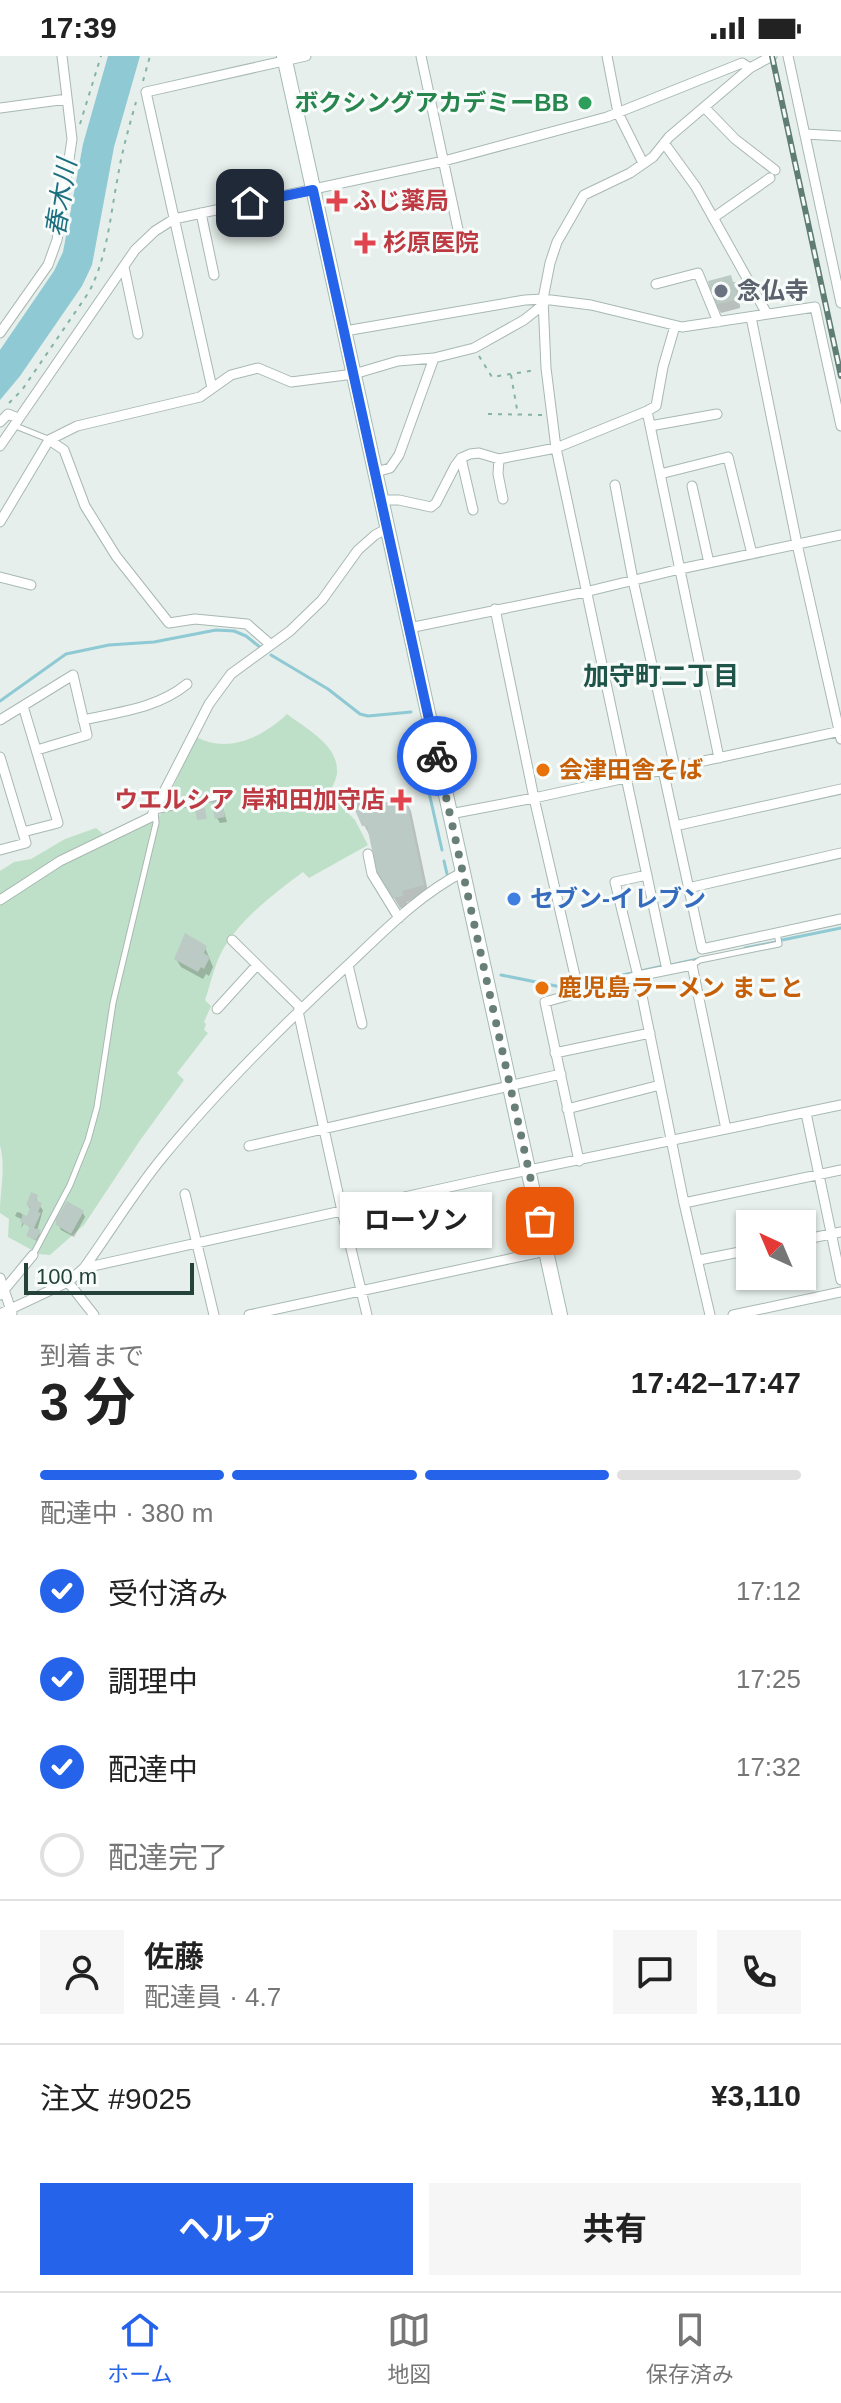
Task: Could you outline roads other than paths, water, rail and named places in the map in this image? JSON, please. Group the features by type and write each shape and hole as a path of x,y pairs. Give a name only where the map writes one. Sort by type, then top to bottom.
{"main road":[{"path":"284,58 560,1315"}],"street":[{"path":"0,333 54,252 72,139 62,56"},
{"path":"212,388 146,92 284,58 306,56"},
{"path":"421,56 460,239"},
{"path":"607,56 618,113 643,163"},
{"path":"788,56 841,303"},
{"path":"667,970 556,448 546,368 544,302 557,242 584,195 630,173 653,157 664,143 766,57"},
{"path":"0,446 135,250 155,231 174,219 444,161 618,113 742,63 750,68"},
{"path":"0,108 67,99"},
{"path":"705,108 773,174 713,218"},
{"path":"805,134 841,136"},
{"path":"664,143 696,187 767,314"},
{"path":"201,213 214,275"},
{"path":"833,264 841,255"},
{"path":"124,267 138,334"},
{"path":"656,284 698,273 718,322"},
{"path":"345,331 525,300 591,305 682,327 815,307 841,426"},
{"path":"0,522 49,440 77,426 200,397 231,375 258,368 291,382 354,374 412,358 434,358 474,348 524,320 544,302"},
{"path":"450,814 841,734 797,544 751,317"},
{"path":"382,500 399,500 431,507 461,458 479,453 499,459 556,448 656,406 675,326"},
{"path":"376,472 390,468 399,455 434,358"},
{"path":"647,411 719,758"},
{"path":"0,422 8,414 16,421"},
{"path":"650,426 717,414"},
{"path":"49,440 64,450 85,506 116,556 169,623 195,619 247,624 271,645"},
{"path":"660,474 728,457 752,554"},
{"path":"461,458 473,510"},
{"path":"499,459 498,474 505,492"},
{"path":"615,485 675,768"},
{"path":"692,486 709,563"},
{"path":"0,900 60,861 145,821 155,811 209,704 231,674 271,645 322,600 358,550 388,528"},
{"path":"409,628 841,535"},
{"path":"0,577 31,585"},
{"path":"495,609 579,993"},
{"path":"0,720 73,675 87,735 37,750"},
{"path":"83,720 158,702 187,684"},
{"path":"23,706 58,823 23,832"},
{"path":"0,757 26,843 0,850"},
{"path":"663,770 702,949 841,919"},
{"path":"675,826 841,789"},
{"path":"688,888 841,853"},
{"path":"368,854 372,874 399,918"},
{"path":"0,1278 8,1313 68,1282 84,1268 159,1161 224,1087 300,1010 399,918 443,882 463,872"},
{"path":"647,875 615,882 710,1315"},
{"path":"232,940 300,1010 324,1131 367,1315"},
{"path":"217,1009 257,965"},
{"path":"348,965 364,1017"},
{"path":"579,1161 545,1002 638,976 692,965 726,1129"},
{"path":"555,1053 650,1033"},
{"path":"249,1146 561,1074"},
{"path":"567,1109 660,1085"},
{"path":"84,1268 841,1105"},
{"path":"806,1113 819,1175 836,1233 841,1280"},
{"path":"684,1203 841,1170"},
{"path":"185,1194 214,1315"},
{"path":"816,1237 836,1233"},
{"path":"249,1315 546,1251"},
{"path":"699,1260 736,1253"},
{"path":"2,1293 33,1255"},
{"path":"68,1282 94,1315"},
{"path":"733,1315 841,1292"}],"lane":[{"path":"16,421 49,440"},
{"path":"33,1255 70,1185 88,1140 97,1107 113,1003 156,823 155,811 222,796"},
{"path":"692,965 700,960 779,944 777,933"}],"water":[{"path":"108,56 140,56 114,147 92,265 82,286 0,400 0,350 54,271 63,252 83,144"}],"waterway":[{"path":"0,701 66,654 109,645 154,642 216,630 234,631 261,648"},
{"path":"271,655 328,689 360,714 411,712"},
{"path":"428,788 442,850"},
{"path":"444,861 447,874"},
{"path":"782,940 841,928"},
{"path":"745,948 776,942"},
{"path":"671,965 698,959"},
{"path":"641,971 663,966"},
{"path":"581,984 632,973"},
{"path":"501,975 566,988 573,986"}],"railway":[{"path":"772,56 841,376"}],"place":[{"name":"ボクシングアカデミーBB","path":"585,103"},
{"name":"ふじ薬局","path":"337,201"},
{"name":"杉原医院","path":"365,243"},
{"name":"念仏寺","path":"721,291"},
{"name":"会津田舎そば","path":"543,770"},
{"name":"ウエルシア 岸和田加守店","path":"401,800"},
{"name":"セブン-イレブン","path":"514,899"},
{"name":"鹿児島ラーメン まこと","path":"542,988"},
{"name":"ローソン","path":"540,1221"}],"district":[{"name":"加守町二丁目","path":"661,676"}],"water label":[{"name":"春木川","path":"61,198"}]}
